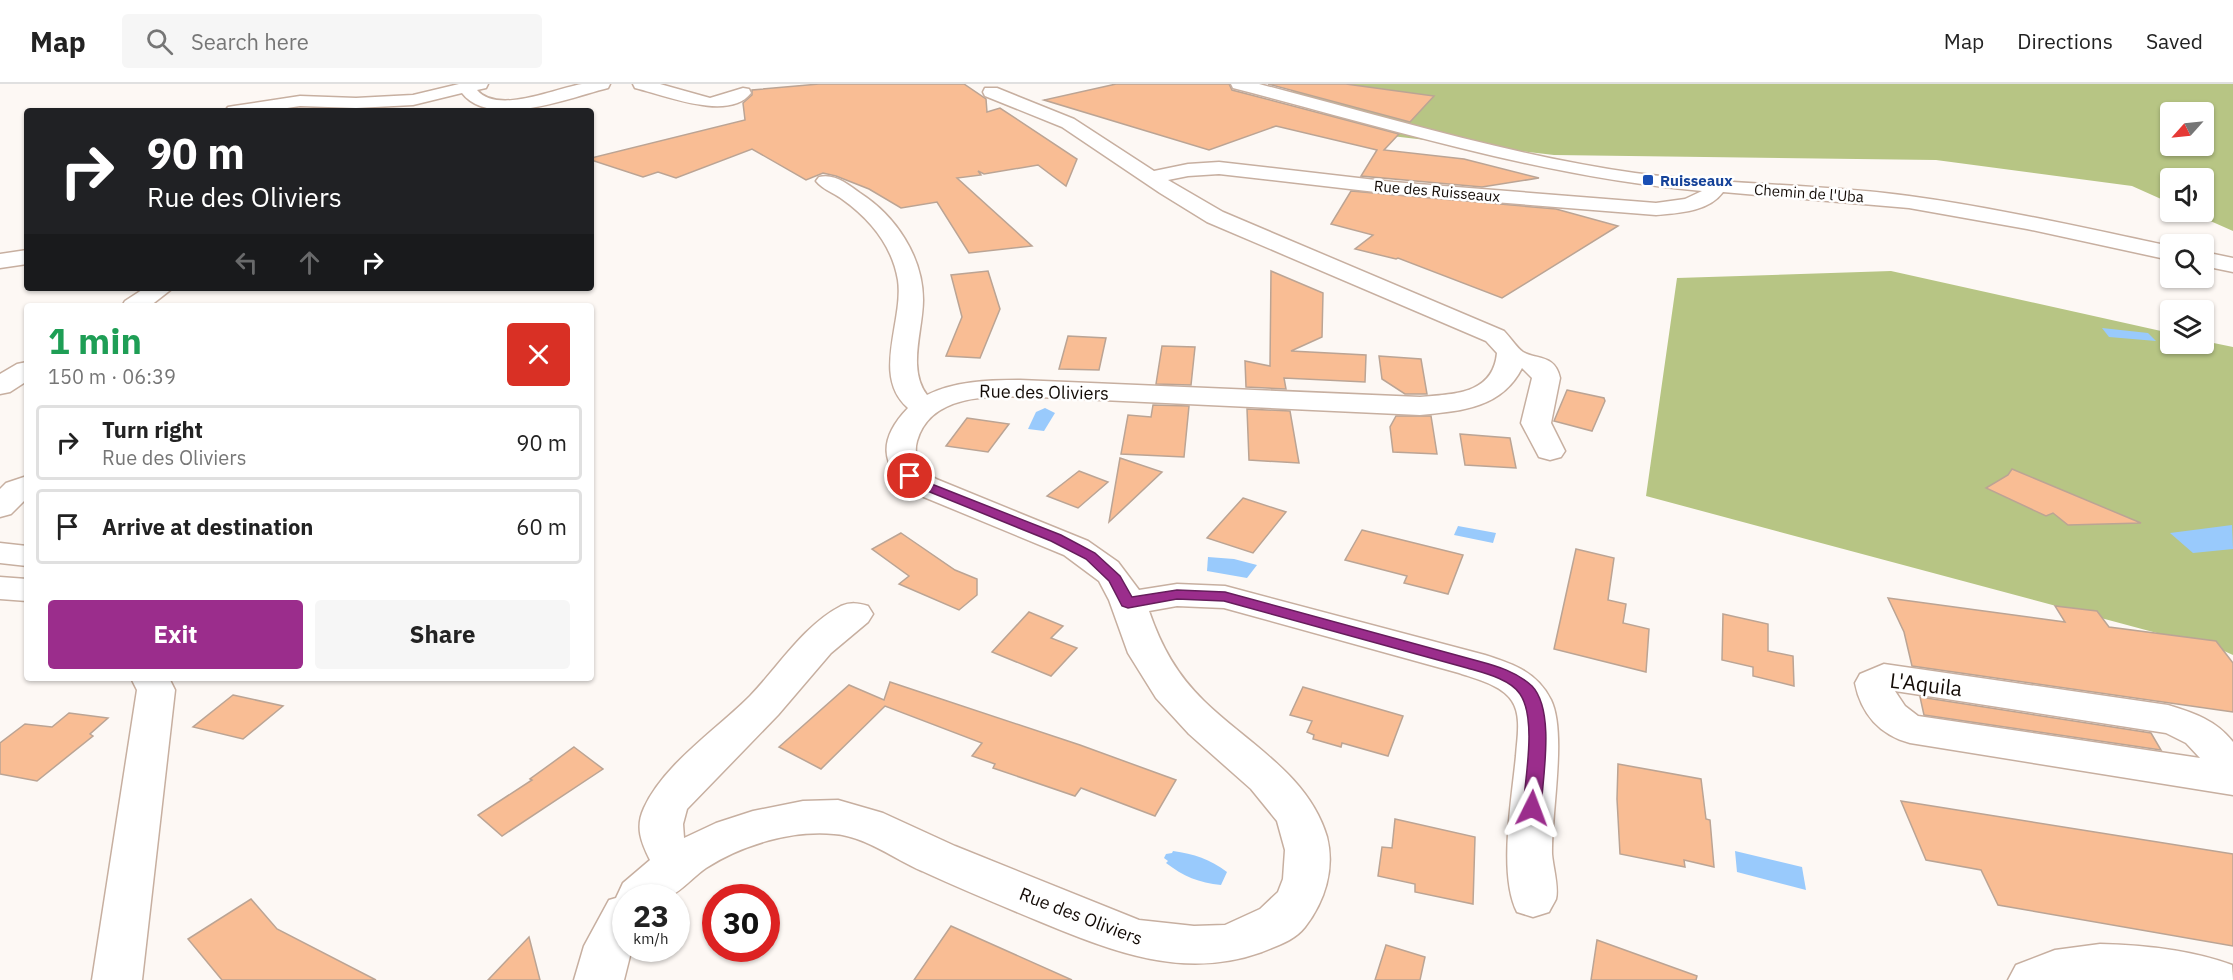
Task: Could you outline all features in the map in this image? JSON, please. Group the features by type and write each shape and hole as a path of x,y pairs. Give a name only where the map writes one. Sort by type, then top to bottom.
{"street":[{"path":"383,108 473,86 475,98 480,101 519,104 545,101 602,84"},
{"path":"641,84 658,91 710,103 723,101 743,93"},
{"name":"Chemin de l'Uba","path":"1239,84 1277,96 1582,170 1637,179 1918,203 2160,251"},
{"path":"991,92 1068,123 1203,211 1482,330 1503,344 1511,357 1532,362 1545,372 1546,378 1536,423 1550,452"},
{"path":"254,108 300,101 357,103 413,100"},
{"name":"Rue des Ruisseaux","path":"1150,178 1188,170 1220,168 1393,188 1656,209 1698,202 1712,194 1718,186"},
{"path":"826,181 855,197 872,212 897,244 910,293 904,360 906,382 914,399 925,408"},
{"path":"0,261 24,257"},
{"path":"2214,261 2233,265"},
{"path":"138,303 156,291"},
{"name":"Rue des Oliviers","path":"652,884 677,863 705,845 737,832 773,821 815,817 843,818 1137,940 1202,947 1229,944 1284,918 1297,901 1307,878 1309,853 1303,827 1278,790 1195,716 1161,677 1141,639 1128,603 1115,579 1103,566 1056,538 925,486 910,476 903,466 900,447 908,426 914,417 925,408 968,391 1007,388 1420,406 1438,404 1489,392 1504,377 1511,357"},
{"path":"0,386 24,372"},
{"path":"0,507 16,490 24,486"},
{"path":"0,553 24,556"},
{"path":"0,588 24,590"},
{"path":"1128,603 1177,595 1225,597 1496,671 1522,685 1536,708 1539,728 1530,853 1533,898"},
{"path":"677,863 662,843 660,825 662,812 670,799 781,687 831,631 855,615"},
{"name":"L'Aquila","path":"1884,676 2168,719 2188,724 2210,740 2233,777 1910,729 1887,714 1882,708 1874,683 1884,676"},
{"path":"117,980 156,690 152,681"},
{"path":"599,980 612,939"},
{"path":"2033,980 2073,968 2105,964 2215,980"}],"green space":[{"path":"1282,84 2233,84 2233,231 2213,222 2214,168 2160,168 2160,199 2132,186 1936,160 1554,155 1349,131"},
{"path":"1891,271 2160,331 2160,354 2214,354 2214,343 2233,347 2233,655 1646,496 1677,278"}],"water":[{"path":"2102,328 2148,333 2156,341 2109,337"},
{"path":"1045,408 1055,413 1044,431 1028,429 1036,412"},
{"path":"2232,525 2233,549 2193,553 2170,533"},
{"path":"1458,526 1496,533 1493,543 1454,535"},
{"path":"1208,557 1234,559 1257,565 1247,578 1207,571"},
{"path":"1173,851 1202,858 1221,867 1227,872 1221,885 1198,881 1172,868 1164,858 1166,854"},
{"path":"1735,851 1802,867 1806,890 1737,872"}],"building":[{"path":"819,84 964,84 986,99 987,112 1000,108 1077,159 1066,186 1038,165 984,174 978,171 981,175 957,178 1032,246 969,253 937,202 901,208 869,189 836,176 823,173 806,180 752,149 676,178 658,172 643,177 594,161 594,157 745,120 743,103 752,95 752,90"},
{"path":"1116,84 1229,84 1232,90 1399,134 1384,150 1464,159 1539,178 1482,187 1361,176 1377,150 1276,126 1209,150 1044,100"},
{"path":"1268,84 1346,84 1434,96 1410,122"},
{"path":"1351,191 1556,209 1618,226 1502,298 1398,258 1355,249 1373,235 1331,224"},
{"path":"988,271 1000,309 980,358 946,356 962,317 951,275"},
{"path":"1271,271 1323,293 1322,337 1291,351 1366,355 1365,382 1284,378 1286,389 1246,387 1245,361 1270,366"},
{"path":"1068,336 1106,338 1099,370 1059,369"},
{"path":"1162,346 1195,347 1191,385 1156,384"},
{"path":"1379,356 1421,359 1427,394 1405,394 1382,379"},
{"path":"1567,390 1604,398 1605,401 1592,431 1554,421"},
{"path":"1153,405 1189,406 1184,457 1121,454 1128,415 1151,417"},
{"path":"1247,409 1290,411 1299,463 1249,460"},
{"path":"1396,416 1431,416 1437,454 1393,452 1390,427"},
{"path":"967,418 1009,424 988,452 946,446"},
{"path":"1460,434 1510,438 1516,468 1465,465"},
{"path":"1120,458 1162,472 1109,522"},
{"path":"2012,469 2141,523 2068,525 2053,513 2046,516 1986,488 2008,475"},
{"path":"1079,471 1108,482 1078,508 1047,496"},
{"path":"1243,498 1286,512 1253,553 1207,538"},
{"path":"1362,530 1463,555 1448,594 1404,583 1407,576 1345,560"},
{"path":"901,533 955,570 977,579 977,595 959,610 899,584 909,576 872,549"},
{"path":"1576,549 1614,558 1608,600 1626,604 1623,623 1649,629 1646,672 1554,649"},
{"path":"1888,598 2065,622 2055,606 2097,611 2109,627 2216,641 2233,663 2233,712 1912,666 1904,632"},
{"path":"1029,612 1063,626 1051,638 1077,648 1051,676 992,652"},
{"path":"1723,614 1768,624 1768,651 1793,656 1794,686 1753,676 1753,667 1722,660"},
{"path":"890,682 1080,745 1176,780 1155,816 1081,788 1075,796 993,768 995,764 972,756 982,743 885,706 821,769 779,747 849,685 884,700"},
{"path":"1303,687 1403,716 1388,756 1342,743 1341,747 1313,739 1314,735 1307,732 1312,721 1290,715"},
{"path":"233,695 283,706 243,739 193,727"},
{"path":"1920,697 2151,733 2161,750 1924,715"},
{"path":"69,713 108,718 90,734 93,736 37,781 0,774 0,743 25,724 52,727"},
{"path":"574,747 603,769 502,836 478,815 532,780 530,779"},
{"path":"1618,764 1701,779 1706,819 1710,820 1714,867 1684,860 1685,867 1620,854"},
{"path":"1901,801 2233,854 2233,946 1998,905 1981,870 1926,860"},
{"path":"1395,819 1475,837 1473,904 1415,892 1415,884 1378,876 1382,847 1392,848"},
{"path":"251,899 277,929 376,980 222,980 188,939"},
{"path":"951,926 1072,980 914,980"},
{"path":"529,937 540,980 488,980"},
{"path":"1597,940 1697,976 1696,980 1591,980"},
{"path":"1386,945 1425,957 1420,980 1375,980"}],"place":[{"name":"Ruisseaux","path":"1648,180"}],"route":[{"path":"910,476 925,486 1056,538 1090,556 1115,579 1128,603 1177,595 1210,594 1225,597 1472,664 1496,671 1515,681 1527,691 1538,717 1532,808"}]}
